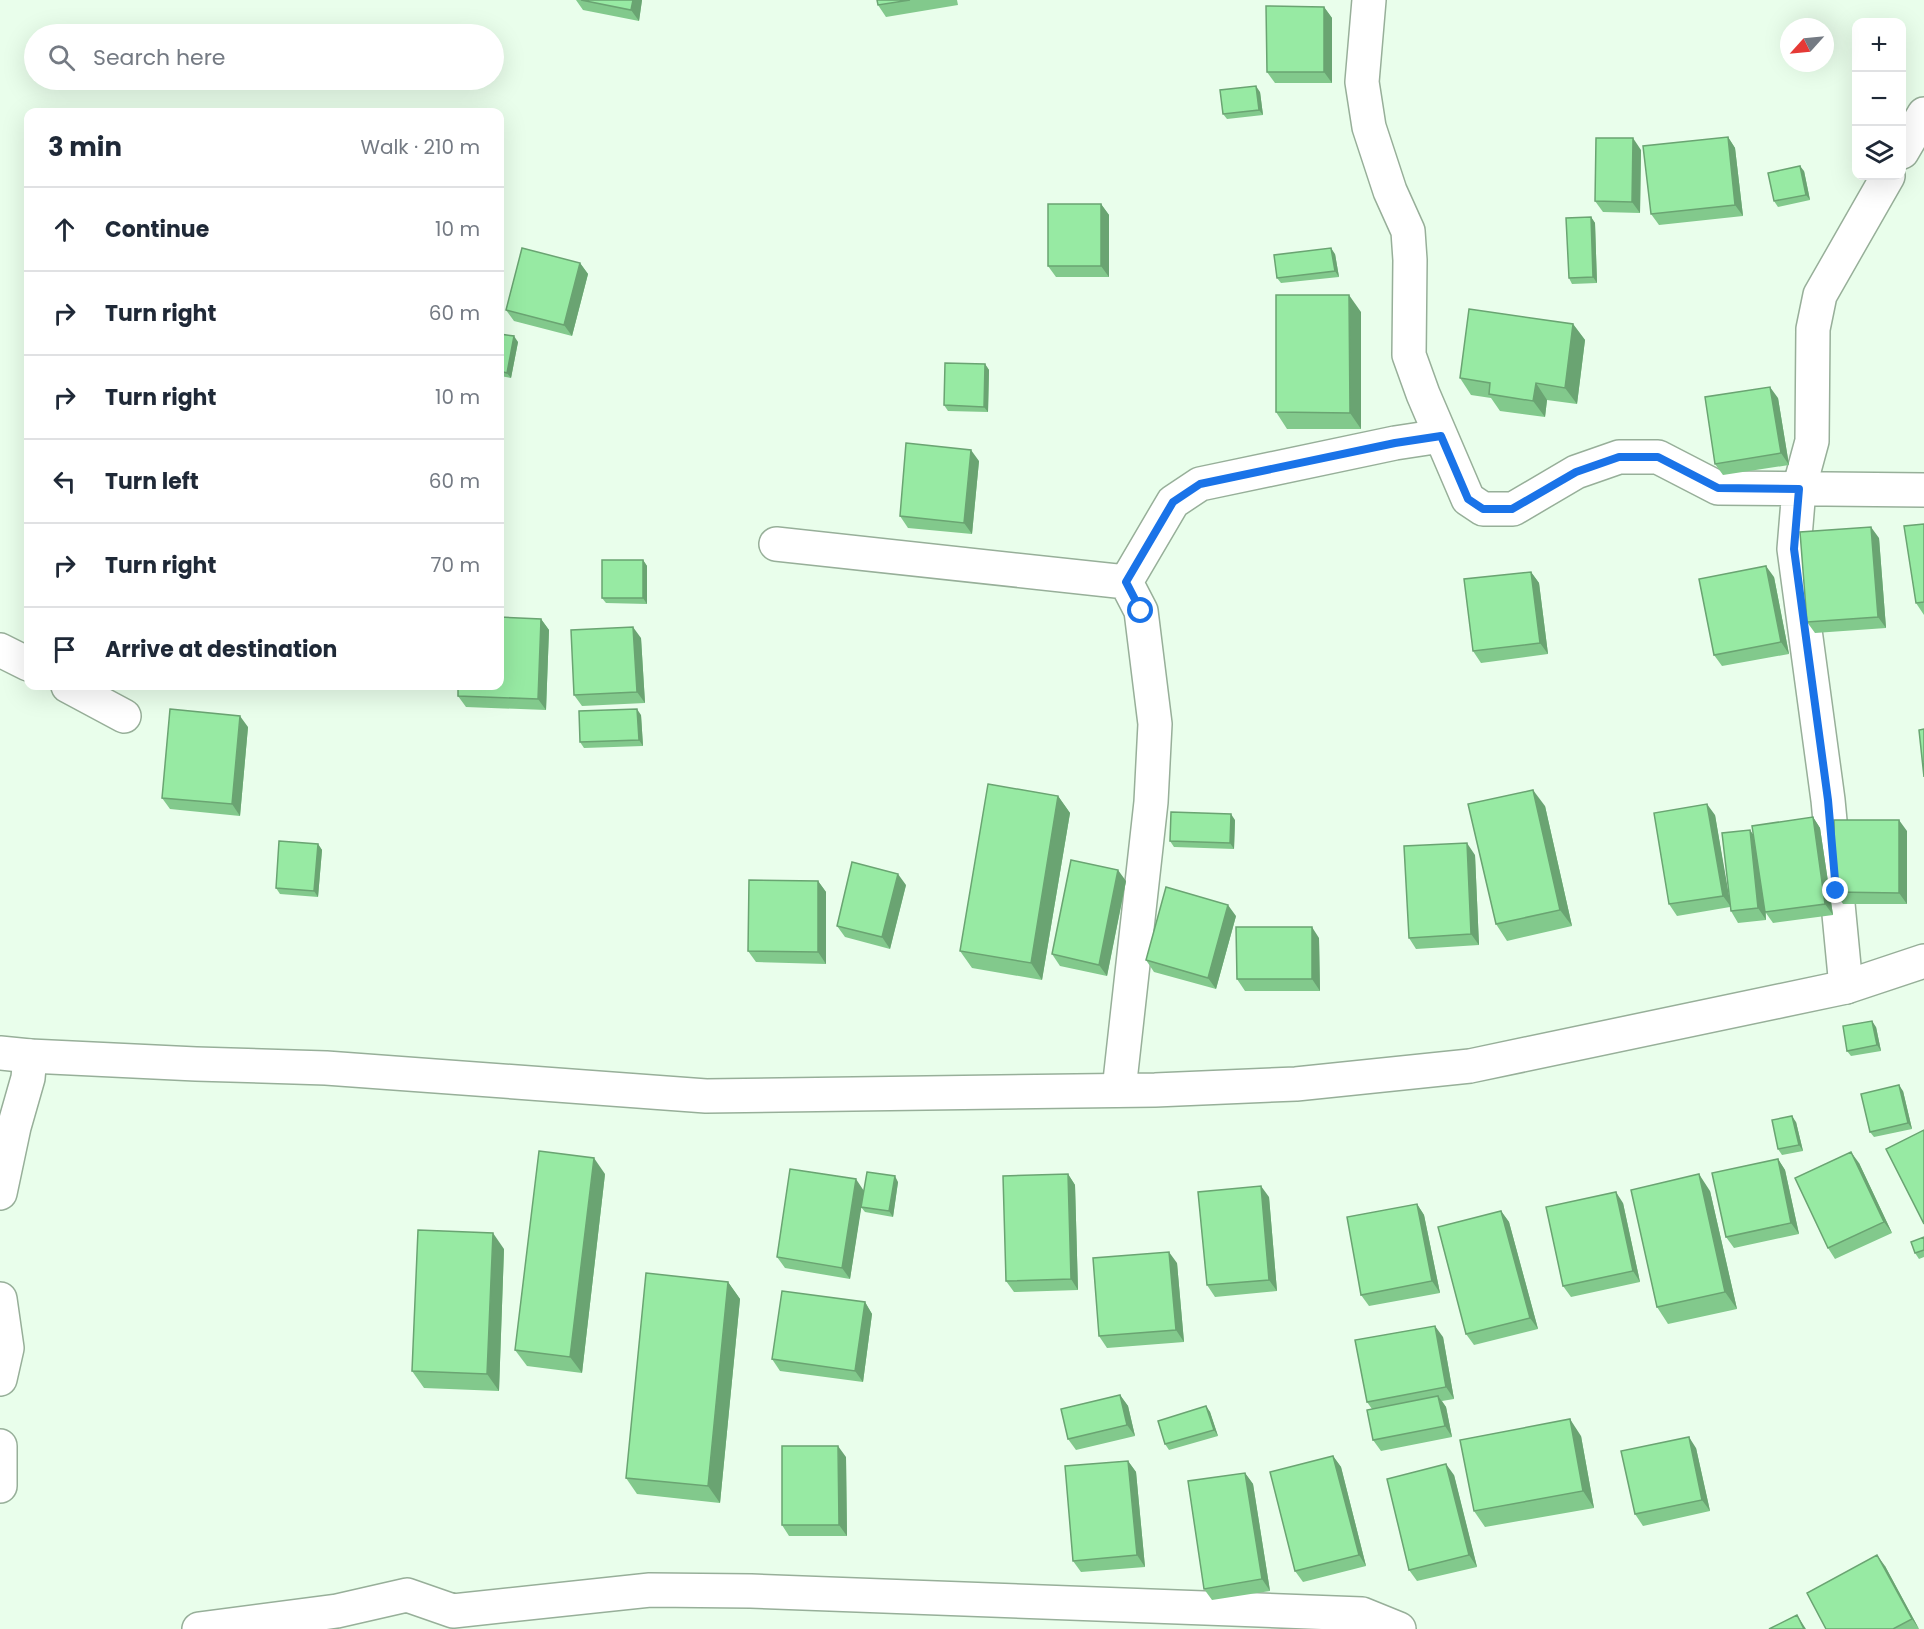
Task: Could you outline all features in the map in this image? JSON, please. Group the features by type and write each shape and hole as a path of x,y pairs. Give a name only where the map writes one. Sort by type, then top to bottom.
{"street":[{"path":"1369,0 1362,82 1369,127 1390,191 1408,231 1409,355 1423,394 1468,499 1483,509 1512,509 1576,472 1619,457 1658,457 1718,488 1924,490"},
{"path":"1906,145 1924,114"},
{"path":"1846,987 1828,800 1794,549 1799,489 1812,441 1813,329 1820,295 1886,180"},
{"path":"1126,582 1173,502 1200,484 1395,443 1441,436"},
{"path":"776,544 1126,582"},
{"path":"1119,1090 1151,802 1155,724 1141,611 1126,582"},
{"path":"0,650 24,662"},
{"path":"75,690 124,716"},
{"path":"15,1055 326,1068 706,1095 1119,1090 1296,1084 1470,1066 1846,987 1924,961"},
{"path":"0,1193 14,1127 28,1078 15,1055"},
{"path":"0,1299 7,1348 0,1379"},
{"path":"0,1446 0,1486"},
{"path":"199,1629 337,1611 407,1595 453,1611 650,1590 751,1591 1362,1614 1398,1629"}],"building":[{"path":"581,0 633,0 631,10"},
{"path":"877,0 910,0 878,5"},
{"path":"1266,6 1324,7 1324,72 1267,72"},
{"path":"1256,86 1259,110 1223,114 1220,90"},
{"path":"1728,137 1735,205 1651,214 1643,146"},
{"path":"1596,138 1633,138 1632,202 1595,201"},
{"path":"1800,166 1806,195 1774,201 1768,173"},
{"path":"1048,204 1101,204 1101,266 1048,266"},
{"path":"1591,217 1593,277 1569,278 1566,218"},
{"path":"522,248 580,263 564,325 506,310"},
{"path":"1331,248 1335,271 1277,278 1274,255"},
{"path":"1276,295 1349,295 1350,413 1276,412"},
{"path":"1469,309 1573,324 1565,388 1536,383 1533,401 1489,394 1490,383 1460,378"},
{"path":"504,335 514,336 507,373 504,372"},
{"path":"945,363 985,364 984,407 944,405"},
{"path":"1770,387 1781,453 1715,464 1705,397"},
{"path":"906,443 971,450 964,523 900,516"},
{"path":"1924,524 1924,602 1916,603 1904,526"},
{"path":"1871,527 1878,617 1807,622 1800,532"},
{"path":"602,560 643,560 643,598 602,598"},
{"path":"1766,566 1781,642 1714,655 1699,579"},
{"path":"1531,572 1540,643 1473,651 1464,579"},
{"path":"504,617 541,619 538,699 458,696 458,690 504,690"},
{"path":"633,627 637,692 574,695 571,630"},
{"path":"170,709 240,716 232,804 162,798"},
{"path":"637,709 639,740 580,742 579,711"},
{"path":"1924,729 1924,777 1919,730"},
{"path":"988,784 1058,796 1031,963 960,951"},
{"path":"1533,790 1560,910 1496,924 1468,804"},
{"path":"1707,804 1723,896 1669,904 1654,813"},
{"path":"1171,812 1231,814 1230,843 1170,841"},
{"path":"1813,817 1825,904 1765,912 1752,826"},
{"path":"1834,820 1899,820 1899,893 1835,892"},
{"path":"1750,830 1758,908 1731,911 1722,833"},
{"path":"279,841 318,844 314,891 276,888"},
{"path":"1467,843 1471,934 1409,938 1404,846"},
{"path":"1071,860 1118,870 1099,965 1052,954"},
{"path":"852,862 898,874 882,937 837,926"},
{"path":"749,880 818,881 818,952 748,951"},
{"path":"1166,887 1228,905 1208,978 1146,960"},
{"path":"1236,927 1312,927 1312,979 1237,979"},
{"path":"1872,1021 1877,1045 1847,1051 1843,1026"},
{"path":"1899,1085 1908,1123 1870,1132 1861,1094"},
{"path":"1792,1116 1799,1145 1778,1149 1772,1120"},
{"path":"1924,1130 1924,1224 1886,1149"},
{"path":"539,1151 594,1158 570,1357 515,1350"},
{"path":"1851,1152 1884,1222 1828,1248 1795,1178"},
{"path":"1778,1159 1791,1223 1726,1237 1712,1173"},
{"path":"790,1169 856,1179 842,1268 777,1257"},
{"path":"867,1172 895,1176 889,1211 861,1207"},
{"path":"1068,1174 1071,1279 1006,1281 1003,1176"},
{"path":"1699,1174 1725,1292 1657,1307 1631,1190"},
{"path":"1261,1186 1269,1280 1207,1285 1198,1192"},
{"path":"1616,1192 1633,1271 1563,1286 1546,1207"},
{"path":"1417,1204 1432,1281 1361,1295 1347,1217"},
{"path":"1501,1211 1530,1318 1466,1334 1438,1227"},
{"path":"418,1230 493,1233 487,1374 412,1371"},
{"path":"1924,1237 1924,1250 1915,1253 1911,1242"},
{"path":"1169,1252 1176,1330 1099,1336 1093,1258"},
{"path":"646,1273 728,1282 708,1486 626,1478"},
{"path":"782,1291 865,1302 855,1371 772,1359"},
{"path":"1435,1326 1446,1387 1367,1402 1355,1340"},
{"path":"1120,1395 1127,1425 1068,1439 1061,1409"},
{"path":"1438,1396 1445,1426 1373,1440 1367,1410"},
{"path":"1206,1406 1214,1430 1165,1444 1158,1421"},
{"path":"1570,1419 1583,1491 1474,1511 1460,1440"},
{"path":"1689,1437 1702,1500 1635,1514 1621,1451"},
{"path":"782,1446 838,1446 839,1525 782,1525"},
{"path":"1333,1456 1359,1555 1295,1571 1270,1472"},
{"path":"1128,1461 1137,1555 1073,1561 1065,1466"},
{"path":"1446,1464 1469,1555 1409,1570 1387,1479"},
{"path":"1245,1473 1262,1579 1204,1589 1188,1481"},
{"path":"1877,1555 1912,1619 1893,1629 1826,1629 1807,1593"},
{"path":"1797,1615 1804,1629 1769,1629"}],"route":[{"path":"1141,611 1126,582 1173,502 1200,484 1395,443 1441,436 1468,499 1483,509 1512,509 1576,472 1619,457 1658,457 1718,488 1799,489 1794,549 1828,800 1836,891"}]}
